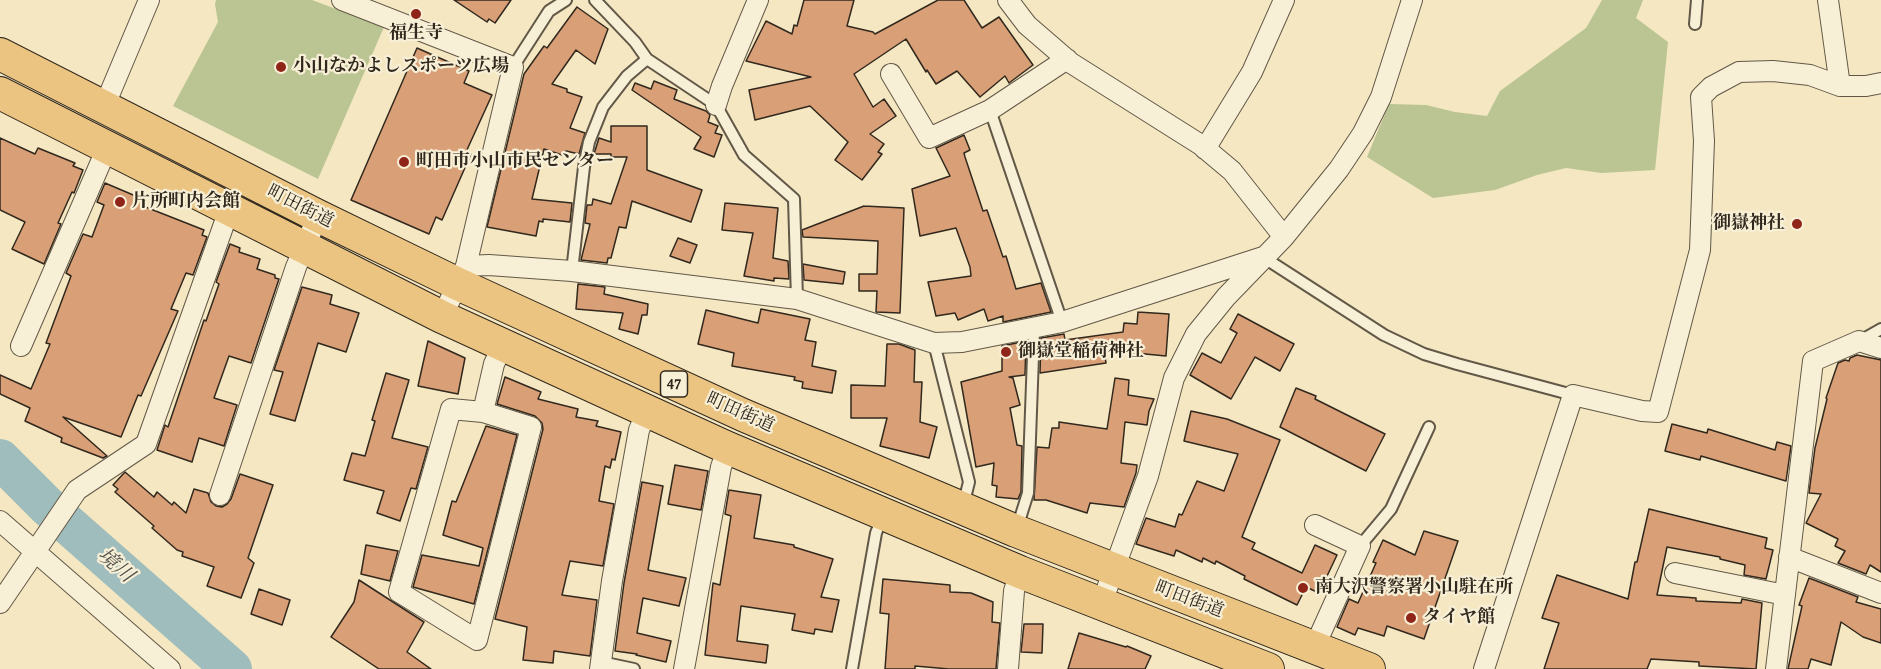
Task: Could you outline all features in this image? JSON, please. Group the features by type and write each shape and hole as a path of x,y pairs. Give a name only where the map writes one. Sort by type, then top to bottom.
{"main road":[{"name":"町田街道","path":"0,54 318,216 462,275 743,415 1113,571 1369,669"},
{"name":"町田街道","path":"0,94 442,317 647,411 883,514 1101,605 1220,661 1268,669"}],"street":[{"path":"104,107 149,0"},
{"path":"342,0 513,67 462,275 442,317"},
{"path":"716,105 758,0"},
{"path":"1008,0 1027,25 1067,59 1205,149 1232,171 1284,237"},
{"path":"1205,149 1252,72 1284,0"},
{"path":"1101,605 1148,476 1174,378 1196,334 1226,297 1284,237 1339,169 1363,133 1381,97 1412,0"},
{"path":"1828,0 1840,86"},
{"path":"891,74 929,138 990,110 1067,59"},
{"path":"1484,669 1573,395 1642,411 1658,412 1700,250 1704,141 1700,90 1711,87 1739,72 1773,71 1810,75 1840,86 1866,86 1881,83"},
{"path":"21,346 107,147"},
{"path":"0,603 77,490 146,444 229,210"},
{"path":"220,495 303,248 318,216"},
{"path":"462,275 489,265 572,271 797,299 934,343 962,342 1062,322 1263,257"},
{"path":"1776,669 1813,361 1859,341 1881,348"},
{"path":"483,412 494,364 503,345"},
{"path":"451,409 483,412 531,427 477,640 399,592 451,409"},
{"path":"601,666 612,581 639,430 647,411"},
{"path":"684,669 721,467 729,448"},
{"path":"0,521 38,547 170,669"},
{"path":"1314,648 1360,546 1315,525"},
{"path":"1789,558 1881,594"},
{"path":"1008,669 1014,591 1020,572"},
{"path":"1675,573 1785,595"}],"lane":[{"path":"513,67 549,11 566,0"},
{"path":"595,0 635,42 647,59 716,105 744,155 794,200 797,299"},
{"path":"1695,24 1697,0"},
{"path":"572,271 584,167 590,142 603,107 627,76 647,59"},
{"path":"990,110 1062,322"},
{"path":"1263,257 1384,335 1424,354 1573,395"},
{"path":"1016,531 1028,493 1034,329"},
{"path":"1859,341 1881,329"},
{"path":"934,343 969,482 962,509"},
{"path":"1360,546 1391,509 1429,427"},
{"path":"852,669 876,533 883,514"},
{"path":"601,666 634,669"}],"green space":[{"name":"小山なかよしスポーツ広場","path":"216,0 312,0 384,27 318,179 173,106 218,22"},
{"path":"1602,0 1643,0 1636,18 1668,42 1655,170 1601,173 1566,168 1537,175 1495,190 1433,198 1367,157 1389,104 1426,105 1487,116 1500,91 1586,28"}],"building":[{"path":"454,0 511,0 495,23 489,19 487,22"},
{"path":"804,0 854,0 847,26 875,34 938,0 964,0 982,28 999,17 1033,65 1009,83 1005,76 980,97 957,71 936,84 906,39 854,74 873,107 884,99 896,116 870,134 884,144 878,152 882,154 862,180 835,160 848,142 810,106 755,120 749,90 811,77 746,61 766,21 792,34 794,25 797,26"},
{"path":"577,7 608,29 595,64 576,50 552,84 582,97 570,128 585,133 579,154 566,151 565,156 544,149 532,199 572,203 570,222 543,219 543,222 539,221 536,236 487,227 524,74 544,46 547,48"},
{"path":"417,48 469,71 464,83 492,95 466,152 471,154 442,220 436,217 429,234 351,200"},
{"path":"654,81 677,90 674,99 706,111 710,115 708,122 718,126 715,133 722,135 714,157 694,149 701,137 632,90 635,83 651,89"},
{"path":"611,126 647,126 647,170 702,190 691,222 632,201 626,228 619,227 611,258 608,258 607,263 581,260 590,224 585,223 587,205 592,205 593,199 611,204 627,157 594,154 599,138 611,142"},
{"path":"964,135 970,150 964,153 983,211 987,210 1003,257 1006,256 1016,289 1041,283 1051,312 1003,322 1003,316 988,321 984,309 958,320 955,313 936,316 928,282 971,276 970,267 956,228 920,236 912,189 950,176 936,148"},
{"path":"0,138 35,154 38,148 75,163 73,166 83,170 58,223 61,224 44,264 12,249 25,222 0,210"},
{"path":"105,183 145,200 143,206 204,230 202,235 207,237 193,275 186,273 171,309 178,311 141,396 138,395 121,437 63,417 107,456 103,458 61,442 62,438 25,421 30,408 0,394 0,375 31,389 50,344 46,343 71,276 66,273 83,234 92,237 104,205 97,202"},
{"path":"725,203 778,208 773,258 788,261 789,279 774,278 774,281 744,276 753,233 722,230"},
{"path":"864,206 904,208 900,313 876,312 877,291 859,291 859,274 877,274 878,241 803,237 802,230"},
{"path":"678,238 697,245 690,263 670,256"},
{"path":"230,244 240,248 239,252 260,259 257,269 275,275 275,278 279,279 251,363 229,356 214,398 237,405 224,446 199,438 192,462 157,450 165,425 168,427 204,320 206,321 219,284 216,282"},
{"path":"803,264 845,272 843,284 804,280"},
{"path":"578,284 605,287 604,294 648,304 647,315 642,315 638,334 619,329 623,313 576,309"},
{"path":"302,287 332,295 330,304 359,313 346,352 318,343 295,421 270,414 283,372 274,370"},
{"path":"761,309 810,319 805,340 816,342 812,366 836,371 832,393 802,388 803,382 794,380 795,377 732,366 734,353 698,344 706,310 758,323"},
{"path":"1138,312 1169,314 1166,356 1104,350 1106,363 1040,373 1041,338 1064,334 1065,340 1123,332 1124,323 1137,324"},
{"path":"1238,314 1294,344 1280,371 1255,357 1231,399 1190,375 1202,353 1221,363 1237,333 1230,329"},
{"path":"428,341 465,358 458,394 418,386"},
{"path":"1026,341 1025,375 1009,377 1013,378 1020,405 1010,408 1017,445 1022,446 1021,492 1018,499 996,497 997,486 992,485 994,463 976,467 961,382 1002,371 1002,346"},
{"path":"887,344 899,344 915,350 914,382 922,382 920,422 937,427 929,458 880,446 887,418 851,418 851,385 885,386"},
{"path":"1857,355 1881,360 1881,572 1870,565 1866,574 1838,563 1845,551 1835,546 1838,539 1806,523 1821,494 1809,493 1815,448 1826,398 1838,363 1849,361"},
{"path":"386,373 409,380 392,438 428,447 416,489 411,488 400,521 377,513 384,491 344,480 352,453 365,456 375,421 372,420"},
{"path":"505,377 541,392 538,399 578,409 576,417 598,421 596,426 621,432 615,460 612,459 610,468 605,466 599,501 614,504 603,566 570,561 562,595 597,600 590,656 554,651 553,663 523,660 527,627 495,619 543,429 542,423 535,416 497,404"},
{"path":"1115,378 1129,380 1128,395 1154,399 1147,425 1125,422 1121,463 1137,465 1124,507 1090,503 1087,513 1046,500 1034,500 1037,447 1049,448 1052,428 1059,428 1059,422 1107,429"},
{"path":"1296,388 1316,396 1315,399 1385,434 1366,471 1280,427"},
{"path":"1191,411 1227,419 1280,440 1242,537 1255,543 1252,549 1302,573 1315,545 1337,555 1319,593 1306,587 1297,605 1244,579 1245,576 1216,561 1215,564 1203,558 1202,562 1176,550 1174,556 1136,544 1146,518 1175,527 1179,514 1182,515 1197,481 1224,491 1238,454 1184,441"},
{"path":"1672,424 1707,433 1708,429 1775,450 1777,442 1791,446 1786,481 1701,456 1700,460 1665,451"},
{"path":"486,426 517,435 474,604 413,587 422,555 479,566 483,548 443,535 452,501 456,502"},
{"path":"675,465 708,471 701,510 668,504"},
{"path":"125,472 154,497 157,492 172,505 174,502 186,513 194,489 208,493 211,502 216,506 222,507 227,504 240,474 273,485 248,558 254,563 241,598 207,586 214,567 182,556 183,552 177,550 152,528 154,526 115,492 118,489 113,485"},
{"path":"642,482 663,486 648,570 686,578 679,606 643,598 637,633 671,641 666,662 615,651 624,583"},
{"path":"729,490 761,495 754,538 794,545 794,547 833,559 821,597 839,600 832,632 815,629 814,634 792,630 795,614 741,606 737,641 768,645 766,663 705,655 713,583 720,585 731,516 725,514"},
{"path":"1649,509 1767,538 1765,548 1773,550 1766,579 1744,575 1745,565 1720,559 1720,557 1667,547 1657,595 1696,598 1696,601 1741,603 1742,599 1762,603 1756,669 1699,666 1699,662 1651,659 1647,669 1544,669 1559,623 1542,618 1557,575 1628,599"},
{"path":"1424,531 1458,541 1424,639 1387,626 1384,636 1358,628 1355,635 1337,627 1349,599 1358,603 1376,563 1373,562 1383,540 1415,555"},
{"path":"366,545 398,551 390,581 361,574"},
{"path":"1809,578 1858,597 1856,602 1881,609 1881,643 1863,637 1841,622 1831,665 1811,659 1808,669 1788,669 1802,606 1799,605"},
{"path":"883,579 950,585 950,592 971,593 993,602 992,622 1000,623 996,669 915,666 915,669 885,669 889,614 880,613"},
{"path":"359,580 424,622 407,652 431,669 379,669 331,637 354,602"},
{"path":"259,589 290,600 282,625 251,614"},
{"path":"1024,624 1043,624 1042,653 1021,652"},
{"path":"1079,633 1127,646 1151,656 1145,669 1068,669"}],"waterway":[{"name":"境川","path":"0,459 48,507 232,669"}],"place":[{"name":"福生寺","path":"416,14"},
{"name":"小山なかよしスポーツ広場","path":"281,67"},
{"name":"町田市小山市民センター","path":"404,162"},
{"name":"片所町内会館","path":"120,202"},
{"name":"御嶽神社","path":"1797,224"},
{"name":"御嶽堂稲荷神社","path":"1006,352"},
{"name":"南大沢警察署小山駐在所","path":"1303,588"},
{"name":"タイヤ館","path":"1411,618"}]}
